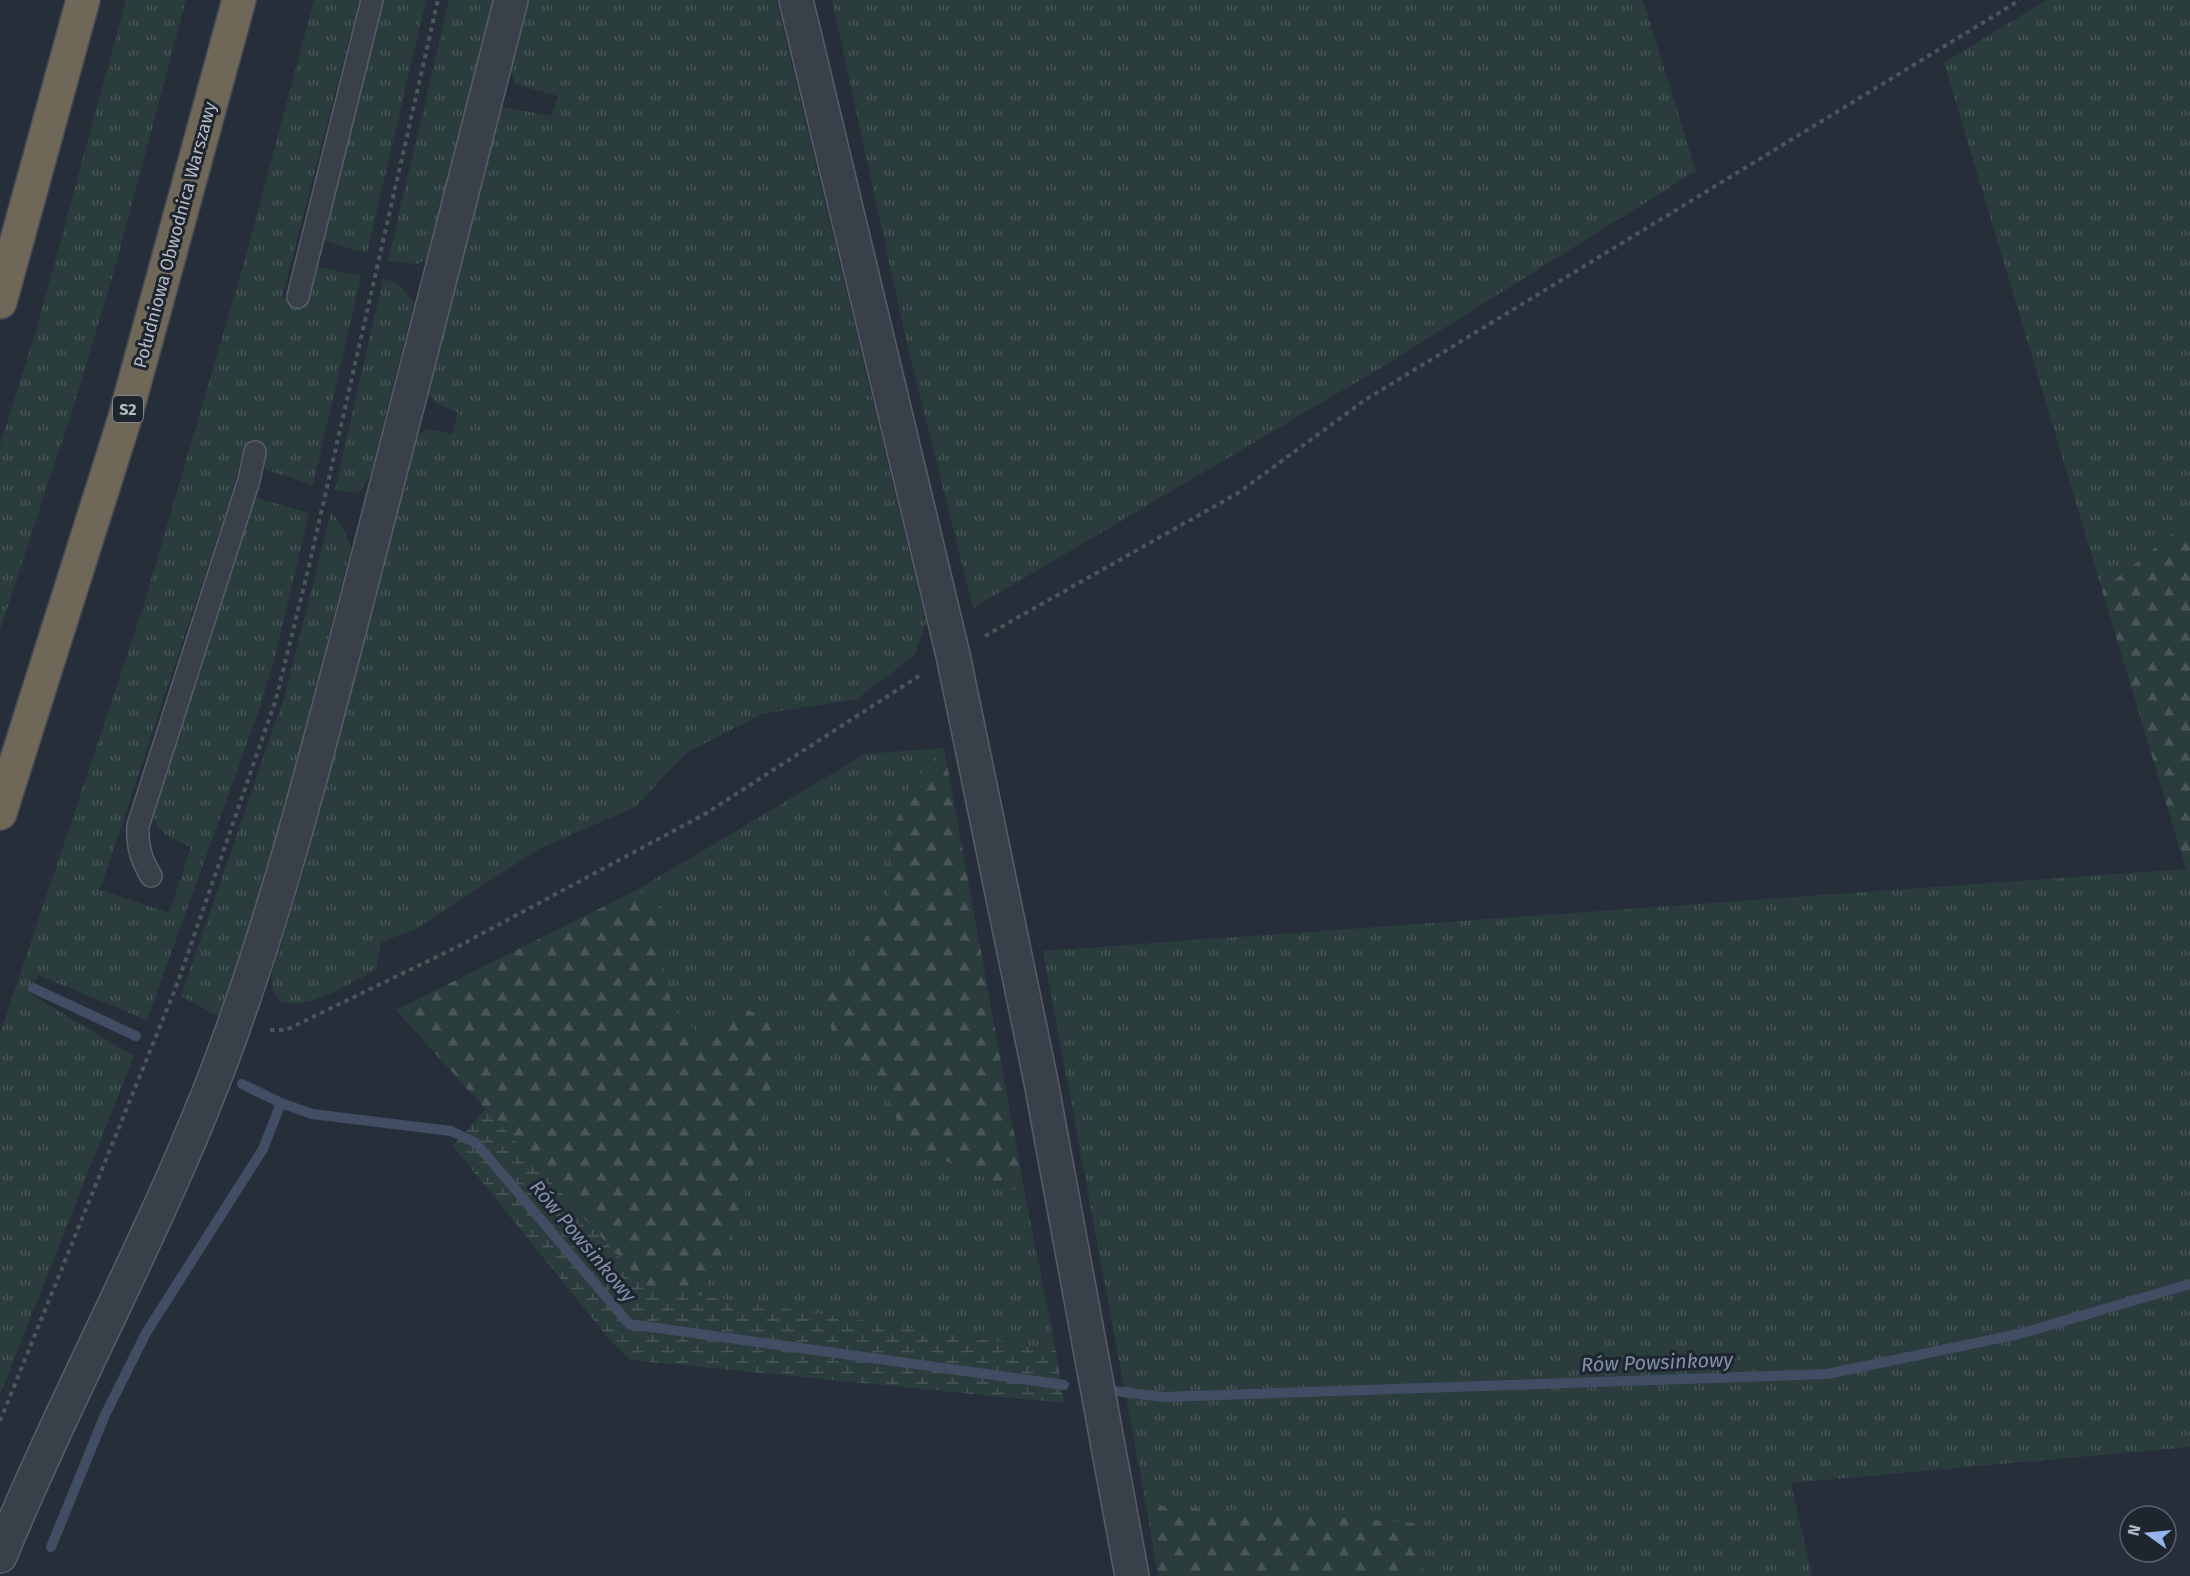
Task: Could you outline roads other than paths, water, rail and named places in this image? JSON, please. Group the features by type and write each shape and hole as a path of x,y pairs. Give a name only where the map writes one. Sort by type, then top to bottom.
{"highway":[{"path":"0,302 82,0"},
{"name":"Południowa Obwodnica Warszawy","path":"0,813 124,421 239,0"}],"street":[{"path":"0,1556 31,1480 176,1173 234,1026 268,929 306,793 511,0"},
{"path":"796,0 953,655 1039,1070 1132,1576"}],"lane":[{"path":"298,297 372,0"},
{"path":"151,876 141,860 137,840 138,826 247,488 255,452"}],"waterway":[{"name":"Rów Powsinkowy","path":"33,988 136,1036"},
{"name":"Rów Powsinkowy","path":"242,1084 281,1103 312,1114 451,1131 476,1143 629,1324 1064,1385"},
{"path":"51,1547 105,1415 146,1333 263,1149 281,1103"},
{"name":"Rów Powsinkowy","path":"1114,1391 1164,1397 1827,1374 2019,1334 2190,1284"}]}
